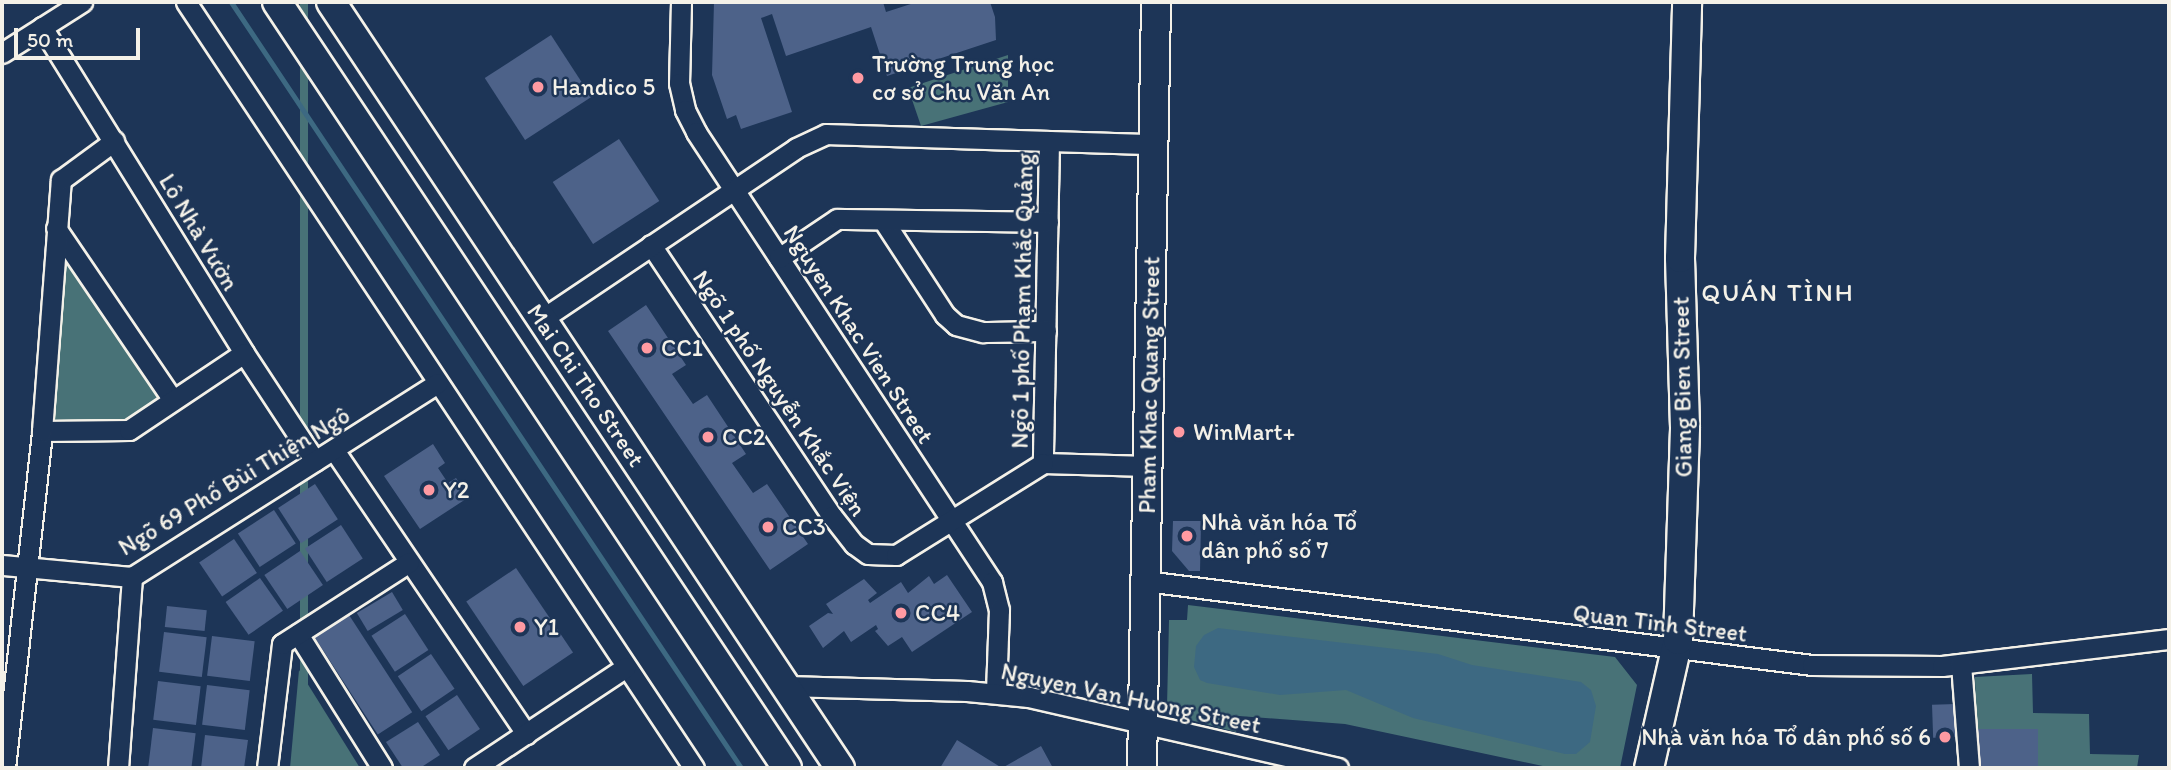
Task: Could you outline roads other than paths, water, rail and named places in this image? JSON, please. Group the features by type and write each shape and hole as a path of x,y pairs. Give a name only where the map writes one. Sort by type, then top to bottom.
{"main road":[{"name":"Mai Chi Tho Street","path":"277,2 786,768"},
{"name":"Pham Khac Quang Street","path":"1142,768 1156,2"},
{"name":"Giang Bien Street","path":"1649,768 1676,650 1685,427 1679,258 1686,2"},
{"name":"Mai Chi Tho Street","path":"339,5 542,319 840,768"}],"street":[{"path":"2,53 82,2"},
{"path":"186,2 694,768"},
{"name":"Nguyen Khac Vien Street","path":"681,2 679,83 683,102 696,132 988,574 997,600 996,693"},
{"name":"Lô Nhà Vườn","path":"42,27 244,353 315,461"},
{"path":"542,319 796,148 826,134 1153,144"},
{"path":"5,768 42,431 61,180 114,141"},
{"name":"Ngõ 1 phố Phạm Khắc Quảng","path":"1043,463 1049,141"},
{"path":"779,258 837,219 1048,222"},
{"path":"883,220 945,315 956,325 984,332 1046,331"},
{"path":"57,228 173,400"},
{"name":"Ngõ 1 phố Nguyễn Khắc Viện","path":"651,245 854,544 868,554 896,555 930,536 951,518"},
{"path":"42,431 129,430 244,353"},
{"name":"Ngõ 69 Phố Bùi Thiện Ngô","path":"2,565 132,577 438,383"},
{"path":"334,450 526,734"},
{"name":"Ngõ 1 phố Phạm Khắc Quảng","path":"951,518 1043,463 1148,466"},
{"path":"267,768 282,644 409,562"},
{"path":"118,768 132,577"},
{"name":"Quan Tinh Street","path":"1145,582 1812,665 1875,667 1961,664 2169,639"},
{"path":"298,634 383,768"},
{"path":"1961,664 1969,768"},
{"path":"474,768 626,667"},
{"name":"Nguyen Van Huong Street","path":"786,686 996,693 1143,722 1338,768"}],"water":[{"path":"1218,628 1438,654 1472,665 1581,682 1591,690 1596,706 1590,742 1576,754 1565,754 1413,718 1346,690 1280,695 1207,683 1200,680 1194,667 1196,646 1204,635"}],"waterway":[{"path":"231,2 741,768"}],"place":[{"name":"Trường Trung học cơ sở Chu Văn An","path":"858,78"},
{"name":"Handico 5","path":"538,87"},
{"name":"CC1","path":"647,348"},
{"name":"WinMart+","path":"1179,432"},
{"name":"CC2","path":"708,437"},
{"name":"Y2","path":"429,490"},
{"name":"CC3","path":"768,527"},
{"name":"Nhà văn hóa Tổ dân phố số 7","path":"1187,536"},
{"name":"CC4","path":"901,613"},
{"name":"Y1","path":"520,627"},
{"name":"Nhà văn hóa Tổ dân phố số 6","path":"1945,737"}],"district":[{"name":"QUÁN TÌNH","path":"1778,293"}]}
